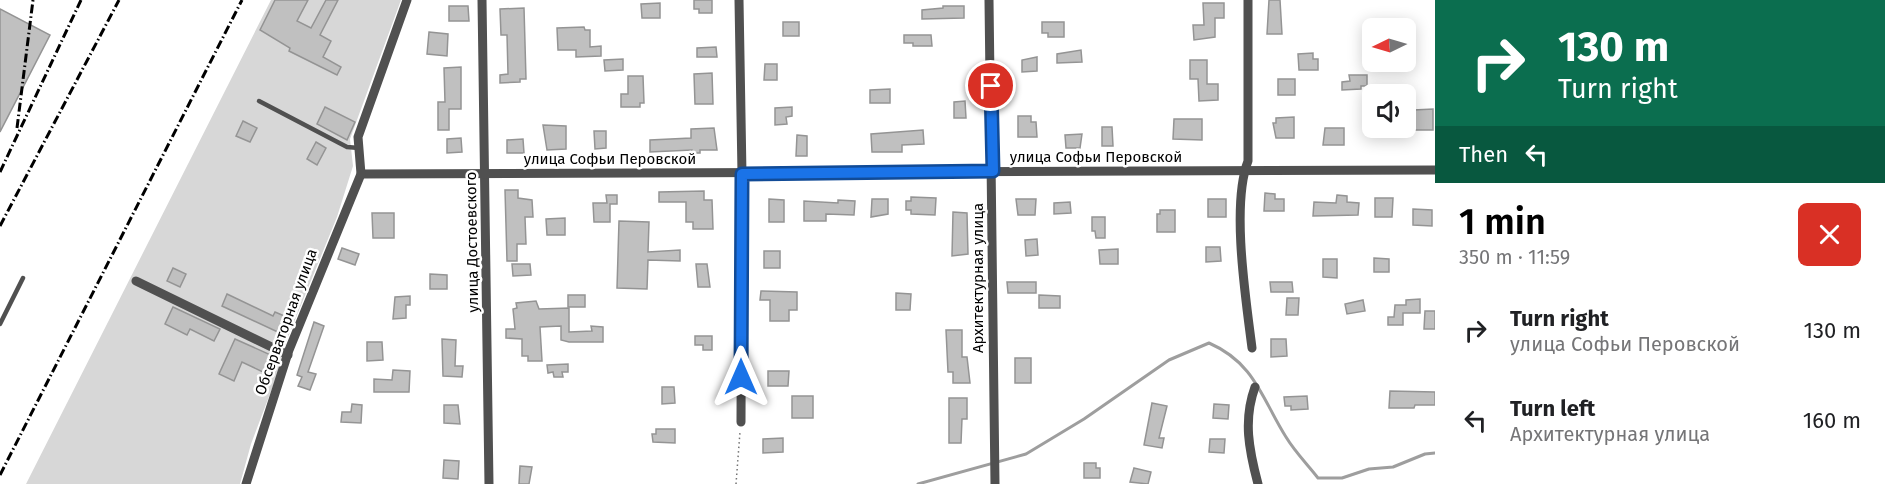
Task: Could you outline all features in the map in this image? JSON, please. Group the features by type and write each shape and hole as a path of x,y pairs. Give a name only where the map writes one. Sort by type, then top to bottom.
{"street":[{"path":"361,174 358,137 407,0"},
{"name":"улица Достоевского","path":"482,0 489,484"},
{"path":"739,0 742,174 741,422"},
{"name":"Архитектурная улица","path":"989,0 993,171 995,481"},
{"path":"1248,0 1248,161 1244,173 1240,207 1252,348"},
{"name":"улица Софьи Перовской","path":"361,174 742,174 993,171 1244,173 1435,170"},
{"name":"Обсерваторная улица","path":"246,484 288,355 361,174"},
{"path":"136,281 288,355"},
{"path":"1255,387 1247,408 1248,448 1257,484"}],"lane":[{"path":"259,101 347,147 359,148"},
{"path":"0,324 23,278"}],"path":[{"path":"736,484 741,422"}],"shaded area":[{"path":"271,0 401,0 350,139 353,166 337,217 286,342 284,357 251,444 240,484 26,484"}],"building":[{"path":"275,0 308,0 297,21 311,28 326,0 338,0 320,35 331,41 323,57 341,67 337,75 289,51 290,48 260,30"},
{"path":"694,0 712,0 712,13 699,13 699,9 694,9"},
{"path":"1269,0 1280,0 1282,34 1267,34"},
{"path":"660,3 660,18 642,18 641,4"},
{"path":"1203,3 1224,3 1224,18 1215,18 1215,37 1194,40 1193,25 1204,25"},
{"path":"449,6 468,6 469,21 449,21"},
{"path":"943,6 964,6 964,18 922,19 922,10 943,8"},
{"path":"524,8 526,79 520,79 520,82 500,83 500,75 508,74 507,35 501,35 500,9"},
{"path":"0,9 50,35 0,132"},
{"path":"783,22 799,22 799,36 783,36"},
{"path":"1042,22 1064,22 1064,37 1048,37 1048,33 1042,33"},
{"path":"584,27 585,30 590,30 590,47 601,46 601,56 576,57 576,50 558,50 557,28"},
{"path":"429,32 448,34 447,56 427,54"},
{"path":"904,35 931,35 932,46 913,46 913,43 904,43"},
{"path":"716,47 717,57 697,57 697,48"},
{"path":"1081,50 1082,62 1057,63 1057,54"},
{"path":"1313,53 1313,59 1318,59 1318,70 1299,70 1298,54"},
{"path":"1037,57 1037,71 1022,72 1022,60"},
{"path":"623,59 623,70 605,71 604,60"},
{"path":"1190,60 1207,60 1207,84 1218,84 1218,100 1199,101 1198,79 1190,79"},
{"path":"765,64 777,64 777,80 764,80"},
{"path":"461,67 461,109 449,109 449,130 438,130 438,102 445,102 444,68"},
{"path":"712,73 713,104 695,104 694,74"},
{"path":"1349,75 1367,75 1367,84 1362,84 1361,89 1342,90 1342,82 1350,81"},
{"path":"628,76 643,76 644,103 640,103 640,107 621,107 621,94 628,94"},
{"path":"1278,79 1295,79 1295,95 1278,95"},
{"path":"890,89 890,103 870,103 870,90"},
{"path":"965,101 966,118 954,118 954,102"},
{"path":"325,107 355,122 347,140 317,124"},
{"path":"792,107 792,116 786,117 787,124 775,125 775,108"},
{"path":"1433,109 1433,130 1416,130 1416,110"},
{"path":"1018,116 1031,116 1031,122 1036,122 1037,137 1018,137"},
{"path":"1294,117 1294,138 1276,138 1273,123 1276,123 1276,118"},
{"path":"1174,119 1202,119 1202,140 1173,139"},
{"path":"243,121 257,128 250,142 236,136"},
{"path":"543,125 566,126 566,149 547,150"},
{"path":"1102,127 1112,127 1113,146 1102,146"},
{"path":"714,128 717,150 700,150 700,153 692,153 692,150 650,152 650,140 691,138 691,129"},
{"path":"1325,128 1344,128 1344,145 1323,145"},
{"path":"923,130 924,144 902,145 902,152 872,152 871,134"},
{"path":"594,131 606,131 606,148 595,149"},
{"path":"1082,134 1080,148 1066,148 1065,135"},
{"path":"797,135 807,136 807,156 796,156"},
{"path":"461,138 462,152 447,153 447,139"},
{"path":"523,139 524,153 507,153 507,140"},
{"path":"316,142 326,148 317,165 307,159"},
{"path":"505,190 518,190 518,198 532,200 533,217 525,217 526,244 517,244 517,261 507,261"},
{"path":"704,191 704,200 712,200 713,229 693,229 693,222 686,222 686,202 659,202 659,192"},
{"path":"1265,193 1275,194 1275,199 1284,199 1284,211 1264,211"},
{"path":"606,195 617,195 617,204 610,204 610,222 594,222 593,203 607,203"},
{"path":"1337,195 1347,196 1347,202 1359,203 1358,215 1313,216 1314,202 1336,203"},
{"path":"911,197 936,198 935,215 911,214 911,210 906,210 906,201 911,201"},
{"path":"1375,198 1393,198 1392,217 1375,217"},
{"path":"769,199 784,200 784,222 769,222"},
{"path":"872,199 888,199 888,214 871,217"},
{"path":"1016,199 1036,199 1035,215 1018,215"},
{"path":"1208,199 1226,199 1226,217 1208,217"},
{"path":"838,200 855,201 854,215 826,214 826,221 804,221 804,201 838,203"},
{"path":"1070,202 1071,213 1054,214 1054,203"},
{"path":"1413,209 1432,210 1432,226 1413,225"},
{"path":"1160,210 1175,210 1175,232 1157,232 1157,214 1160,214"},
{"path":"953,212 967,213 968,254 952,256"},
{"path":"372,213 394,213 394,238 373,238"},
{"path":"1092,217 1105,217 1105,238 1096,238 1095,231 1092,231"},
{"path":"565,218 565,235 547,235 546,219"},
{"path":"619,221 649,222 648,252 680,250 680,261 648,260 647,289 617,288"},
{"path":"1037,239 1038,255 1026,256 1025,240"},
{"path":"1206,247 1220,247 1221,261 1206,262"},
{"path":"342,248 359,254 355,265 338,259"},
{"path":"1118,249 1118,264 1100,264 1099,250"},
{"path":"764,251 780,251 780,268 764,268"},
{"path":"1374,258 1389,259 1389,272 1374,272"},
{"path":"1323,259 1337,259 1337,278 1323,277"},
{"path":"512,264 530,264 531,275 513,276"},
{"path":"696,264 707,264 710,287 698,287"},
{"path":"173,268 186,274 180,287 167,281"},
{"path":"430,274 447,275 447,289 430,289"},
{"path":"1007,282 1036,282 1036,293 1008,293"},
{"path":"1270,282 1292,282 1293,292 1271,292"},
{"path":"761,291 797,292 797,310 789,310 789,321 770,321 770,300 760,300"},
{"path":"896,293 911,294 910,310 896,310"},
{"path":"227,294 273,316 275,312 289,318 282,334 222,306"},
{"path":"568,295 585,295 585,307 568,307"},
{"path":"1039,295 1060,296 1060,308 1039,308"},
{"path":"410,296 410,305 406,305 406,318 393,319 395,297"},
{"path":"1287,298 1299,298 1298,315 1286,315"},
{"path":"1420,299 1420,313 1403,313 1403,325 1388,325 1388,317 1394,317 1395,305 1406,305 1406,300"},
{"path":"1363,300 1365,311 1347,314 1345,304"},
{"path":"536,301 539,309 569,308 569,332 592,331 591,326 603,327 603,342 569,342 561,340 561,326 540,327 542,361 528,361 528,356 522,356 522,339 506,338 506,329 515,329 513,309 517,308 516,303"},
{"path":"173,307 220,329 214,341 190,329 187,335 165,324"},
{"path":"1425,311 1435,311 1435,329 1424,329"},
{"path":"314,322 324,326 308,372 316,374 310,390 298,386 302,377 297,375"},
{"path":"946,330 962,330 962,357 967,357 970,383 953,383 953,372 948,372"},
{"path":"695,336 712,336 712,350 703,350 703,345 695,345"},
{"path":"235,339 273,356 265,373 242,362 234,381 219,374"},
{"path":"442,339 456,340 455,366 463,366 462,377 443,376"},
{"path":"1271,339 1286,339 1287,356 1271,357"},
{"path":"367,342 382,342 383,360 367,361"},
{"path":"1015,358 1031,358 1031,383 1015,383"},
{"path":"568,364 568,372 562,372 563,377 554,377 553,372 548,373 547,365"},
{"path":"393,370 410,371 409,392 374,392 374,379 392,380"},
{"path":"768,371 789,371 788,386 768,386"},
{"path":"662,387 674,387 675,403 662,404"},
{"path":"1390,391 1435,392 1435,405 1389,408"},
{"path":"792,396 813,396 813,418 792,418"},
{"path":"1307,396 1308,409 1291,410 1291,406 1285,406 1284,397"},
{"path":"949,398 967,398 967,419 962,419 961,443 949,443"},
{"path":"1152,403 1167,406 1159,438 1164,438 1162,448 1144,445"},
{"path":"352,404 362,405 361,423 341,422 342,412 351,412"},
{"path":"1214,404 1229,405 1228,419 1213,418"},
{"path":"444,405 458,405 460,424 444,423"},
{"path":"656,429 675,429 675,443 653,442 652,434 656,434"},
{"path":"783,438 783,452 763,453 763,439"},
{"path":"1210,439 1225,439 1224,453 1209,452"},
{"path":"444,460 459,461 458,479 443,478"},
{"path":"1084,463 1096,463 1096,468 1100,468 1100,478 1084,478"},
{"path":"520,466 532,467 529,484 519,484"},
{"path":"1134,468 1151,472 1148,484 1130,482"}],"waterway":[{"path":"918,484 1026,454 1084,419 1169,360 1209,343 1225,351 1237,361 1256,383 1290,443 1318,478 1342,478 1369,469 1393,467 1425,454 1435,453"}],"railway":[{"path":"17,128 33,0"},
{"path":"0,172 81,0"},
{"path":"0,226 119,0"},
{"path":"0,475 242,0"}],"route":[{"path":"741,377 742,174 993,171 991,86"}]}
